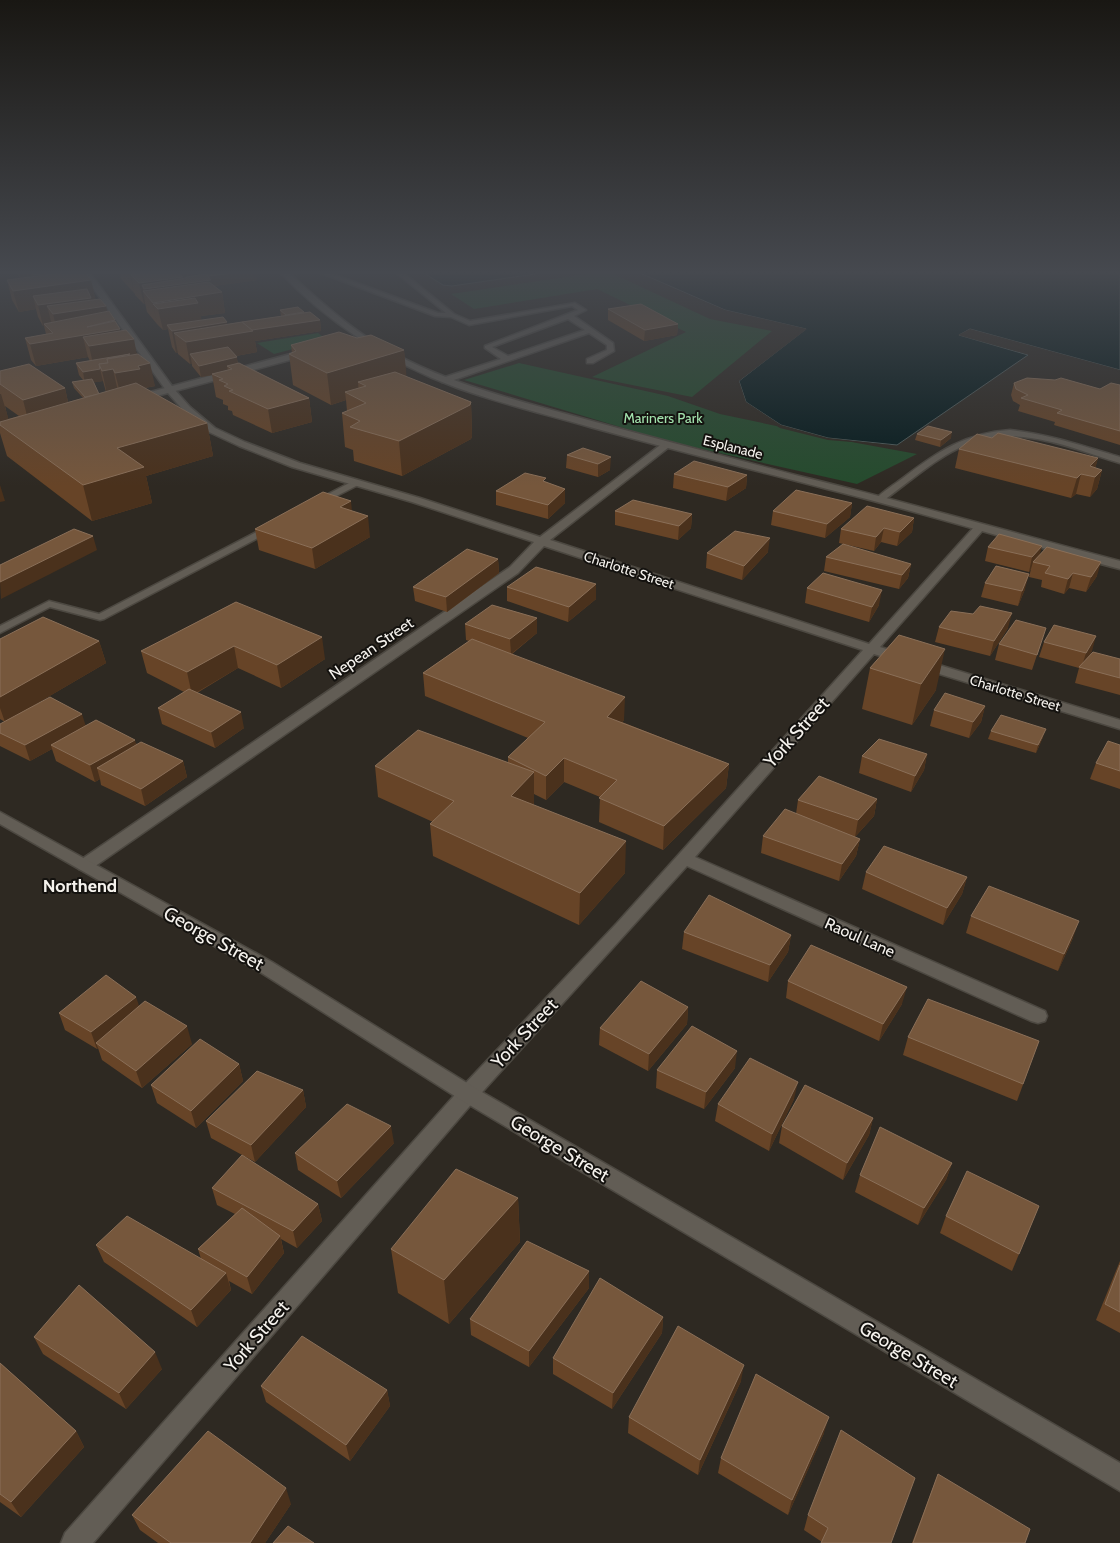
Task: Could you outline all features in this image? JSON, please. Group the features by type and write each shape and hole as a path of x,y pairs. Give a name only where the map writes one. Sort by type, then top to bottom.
{"street":[{"name":"Charlotte Street","path":"136,342 170,389 188,409 217,432 296,466 416,500 870,648 1120,725"},
{"name":"Esplanade","path":"370,342 445,380 499,398 666,446 880,499 979,528 1120,565"},
{"path":"127,401 314,351"},
{"name":"Nepean Street","path":"85,866 514,570 542,541 666,446"},
{"name":"York Street","path":"75,1543 468,1094 623,927 979,528"},
{"name":"George Street","path":"0,818 266,967 468,1094 1120,1478"},
{"name":"Raoul Lane","path":"683,858 1038,1016"}],"lane":[{"path":"498,342 487,346 507,359"},
{"path":"445,380 556,342"},
{"path":"590,361 610,351 611,344 608,342"},
{"path":"880,499 946,452 975,438 1004,433 1034,435 1120,460"},
{"path":"311,506 355,483"},
{"path":"0,630 49,604 100,617 276,525"}],"green space":[{"path":"263,342 319,342 274,354 257,343"},
{"path":"665,342 759,342 692,397 592,377"},
{"name":"Mariners Park","path":"519,363 668,396 720,414 917,454 857,484 670,442 464,380"}],"water":[{"path":"789,342 983,342 1028,355 897,445 828,438 781,425 746,402 739,381"},
{"path":"1018,342 1120,342 1120,370"}],"pier":[{"path":"786,342 790,342 739,381 746,402 781,425 828,438 900,446 828,440 780,428 744,404 737,380"},
{"path":"983,342 991,342 1028,352 1030,355"},
{"path":"1008,342 1018,342 1120,370 1120,372"}],"building":[{"path":"86,342 115,342 89,346"},
{"path":"302,342 386,342 404,350 327,373 289,354 296,351 291,345"},
{"path":"228,347 237,357 199,366 190,354"},
{"path":"130,354 107,359 108,363 99,364 100,369 83,372 76,363"},
{"path":"138,354 150,363 138,366 140,369 115,373 113,369 102,371 99,364 108,363 107,359"},
{"path":"239,363 309,398 268,409 229,391 233,390 224,386 228,384 219,380 223,379 212,374 232,369 227,366"},
{"path":"29,364 65,388 23,400 0,384 0,371"},
{"path":"395,372 471,402 470,405 399,441 350,427 360,421 342,413 366,403 345,392 366,386 358,382"},
{"path":"1027,378 1055,380 1061,378 1100,389 1111,383 1120,385 1120,431 1057,413 1062,410 1021,398 1028,395 1016,389 1014,383"},
{"path":"92,379 99,394 85,397 72,382"},
{"path":"136,383 207,423 117,448 144,467 83,485 0,425 0,422"},
{"path":"928,426 952,432 941,440 917,434"},
{"path":"998,433 1098,458 1090,466 1102,470 1095,477 1081,474 1077,478 959,449 977,434 992,438"},
{"path":"583,448 611,457 598,464 567,455"},
{"path":"694,461 747,475 728,487 674,474"},
{"path":"525,473 546,478 543,481 565,489 548,505 496,491"},
{"path":"796,490 852,503 827,524 773,511"},
{"path":"323,492 351,501 340,507 368,516 312,548 255,529"},
{"path":"633,500 692,514 679,526 615,511"},
{"path":"867,506 914,518 900,532 884,528 876,537 841,529"},
{"path":"74,529 93,536 0,582 0,565"},
{"path":"735,531 770,538 744,566 707,553"},
{"path":"999,534 1042,546 1032,557 988,547"},
{"path":"843,544 911,564 902,575 826,557"},
{"path":"1047,547 1101,562 1091,577 1073,573 1068,579 1045,573 1050,566 1033,562"},
{"path":"467,549 498,559 446,597 413,587"},
{"path":"996,566 1029,574 1022,591 985,583"},
{"path":"536,567 596,584 569,607 507,587"},
{"path":"823,573 882,590 872,607 807,588"},
{"path":"236,602 322,637 277,665 234,646 187,672 141,651"},
{"path":"492,605 537,618 510,639 465,624"},
{"path":"980,606 1012,613 994,641 939,627 951,611 973,614"},
{"path":"43,617 99,641 0,697 0,639"},
{"path":"1016,620 1046,628 1037,655 999,644"},
{"path":"1054,625 1096,636 1086,653 1044,642"},
{"path":"899,635 945,649 921,684 870,668"},
{"path":"472,639 625,697 607,717 729,764 664,826 599,798 617,780 564,758 546,776 508,757 545,722 423,673"},
{"path":"1093,652 1120,659 1120,678 1079,667"},
{"path":"189,689 241,712 211,732 158,708"},
{"path":"945,693 985,706 973,722 934,710"},
{"path":"50,697 82,714 25,745 0,733 0,724"},
{"path":"1001,715 1046,729 1038,745 991,731"},
{"path":"96,720 135,740 90,765 51,745"},
{"path":"418,730 534,772 511,796 626,841 580,893 430,824 454,801 375,766"},
{"path":"879,739 927,754 915,776 862,756"},
{"path":"1108,741 1120,745 1120,771 1096,763"},
{"path":"141,742 183,761 141,789 97,768"},
{"path":"819,776 877,799 858,820 798,800"},
{"path":"785,809 860,839 842,864 763,836"},
{"path":"884,846 967,877 947,908 866,872"},
{"path":"989,886 1079,921 1064,954 971,916"},
{"path":"709,895 791,935 770,965 684,932"},
{"path":"811,945 907,987 883,1024 788,981"},
{"path":"106,975 136,997 91,1032 59,1013"},
{"path":"641,981 688,1007 649,1054 600,1028"},
{"path":"928,999 1039,1041 1023,1084 908,1037"},
{"path":"145,1001 187,1026 136,1071 96,1043"},
{"path":"692,1026 737,1051 706,1092 657,1070"},
{"path":"200,1039 239,1064 191,1111 151,1085"},
{"path":"750,1058 798,1082 772,1134 718,1104"},
{"path":"257,1071 303,1090 251,1145 206,1121"},
{"path":"805,1085 873,1118 847,1163 782,1126"},
{"path":"347,1104 391,1126 337,1181 295,1153"},
{"path":"880,1127 952,1163 924,1208 860,1175"},
{"path":"242,1155 318,1204 293,1231 212,1188"},
{"path":"456,1169 518,1198 444,1280 391,1249"},
{"path":"967,1171 1039,1206 1019,1254 946,1216"},
{"path":"242,1208 280,1236 247,1277 198,1249"},
{"path":"127,1216 226,1273 191,1310 96,1245"},
{"path":"527,1241 589,1271 529,1351 470,1319"},
{"path":"1120,1265 1120,1312 1105,1304"},
{"path":"600,1278 663,1317 613,1393 553,1358"},
{"path":"79,1285 155,1352 119,1393 34,1337"},
{"path":"678,1326 744,1365 700,1460 629,1417"},
{"path":"302,1336 387,1390 346,1445 261,1386"},
{"path":"0,1363 76,1431 11,1502 0,1494"},
{"path":"756,1374 829,1417 792,1500 721,1458"},
{"path":"841,1430 915,1478 891,1543 821,1543 828,1528 808,1515"},
{"path":"208,1431 286,1488 250,1543 171,1543 132,1515"},
{"path":"938,1474 1030,1529 1025,1543 913,1543"},
{"path":"288,1526 314,1543 273,1543"}],"district":[{"name":"Northend","path":"80,886"}]}
